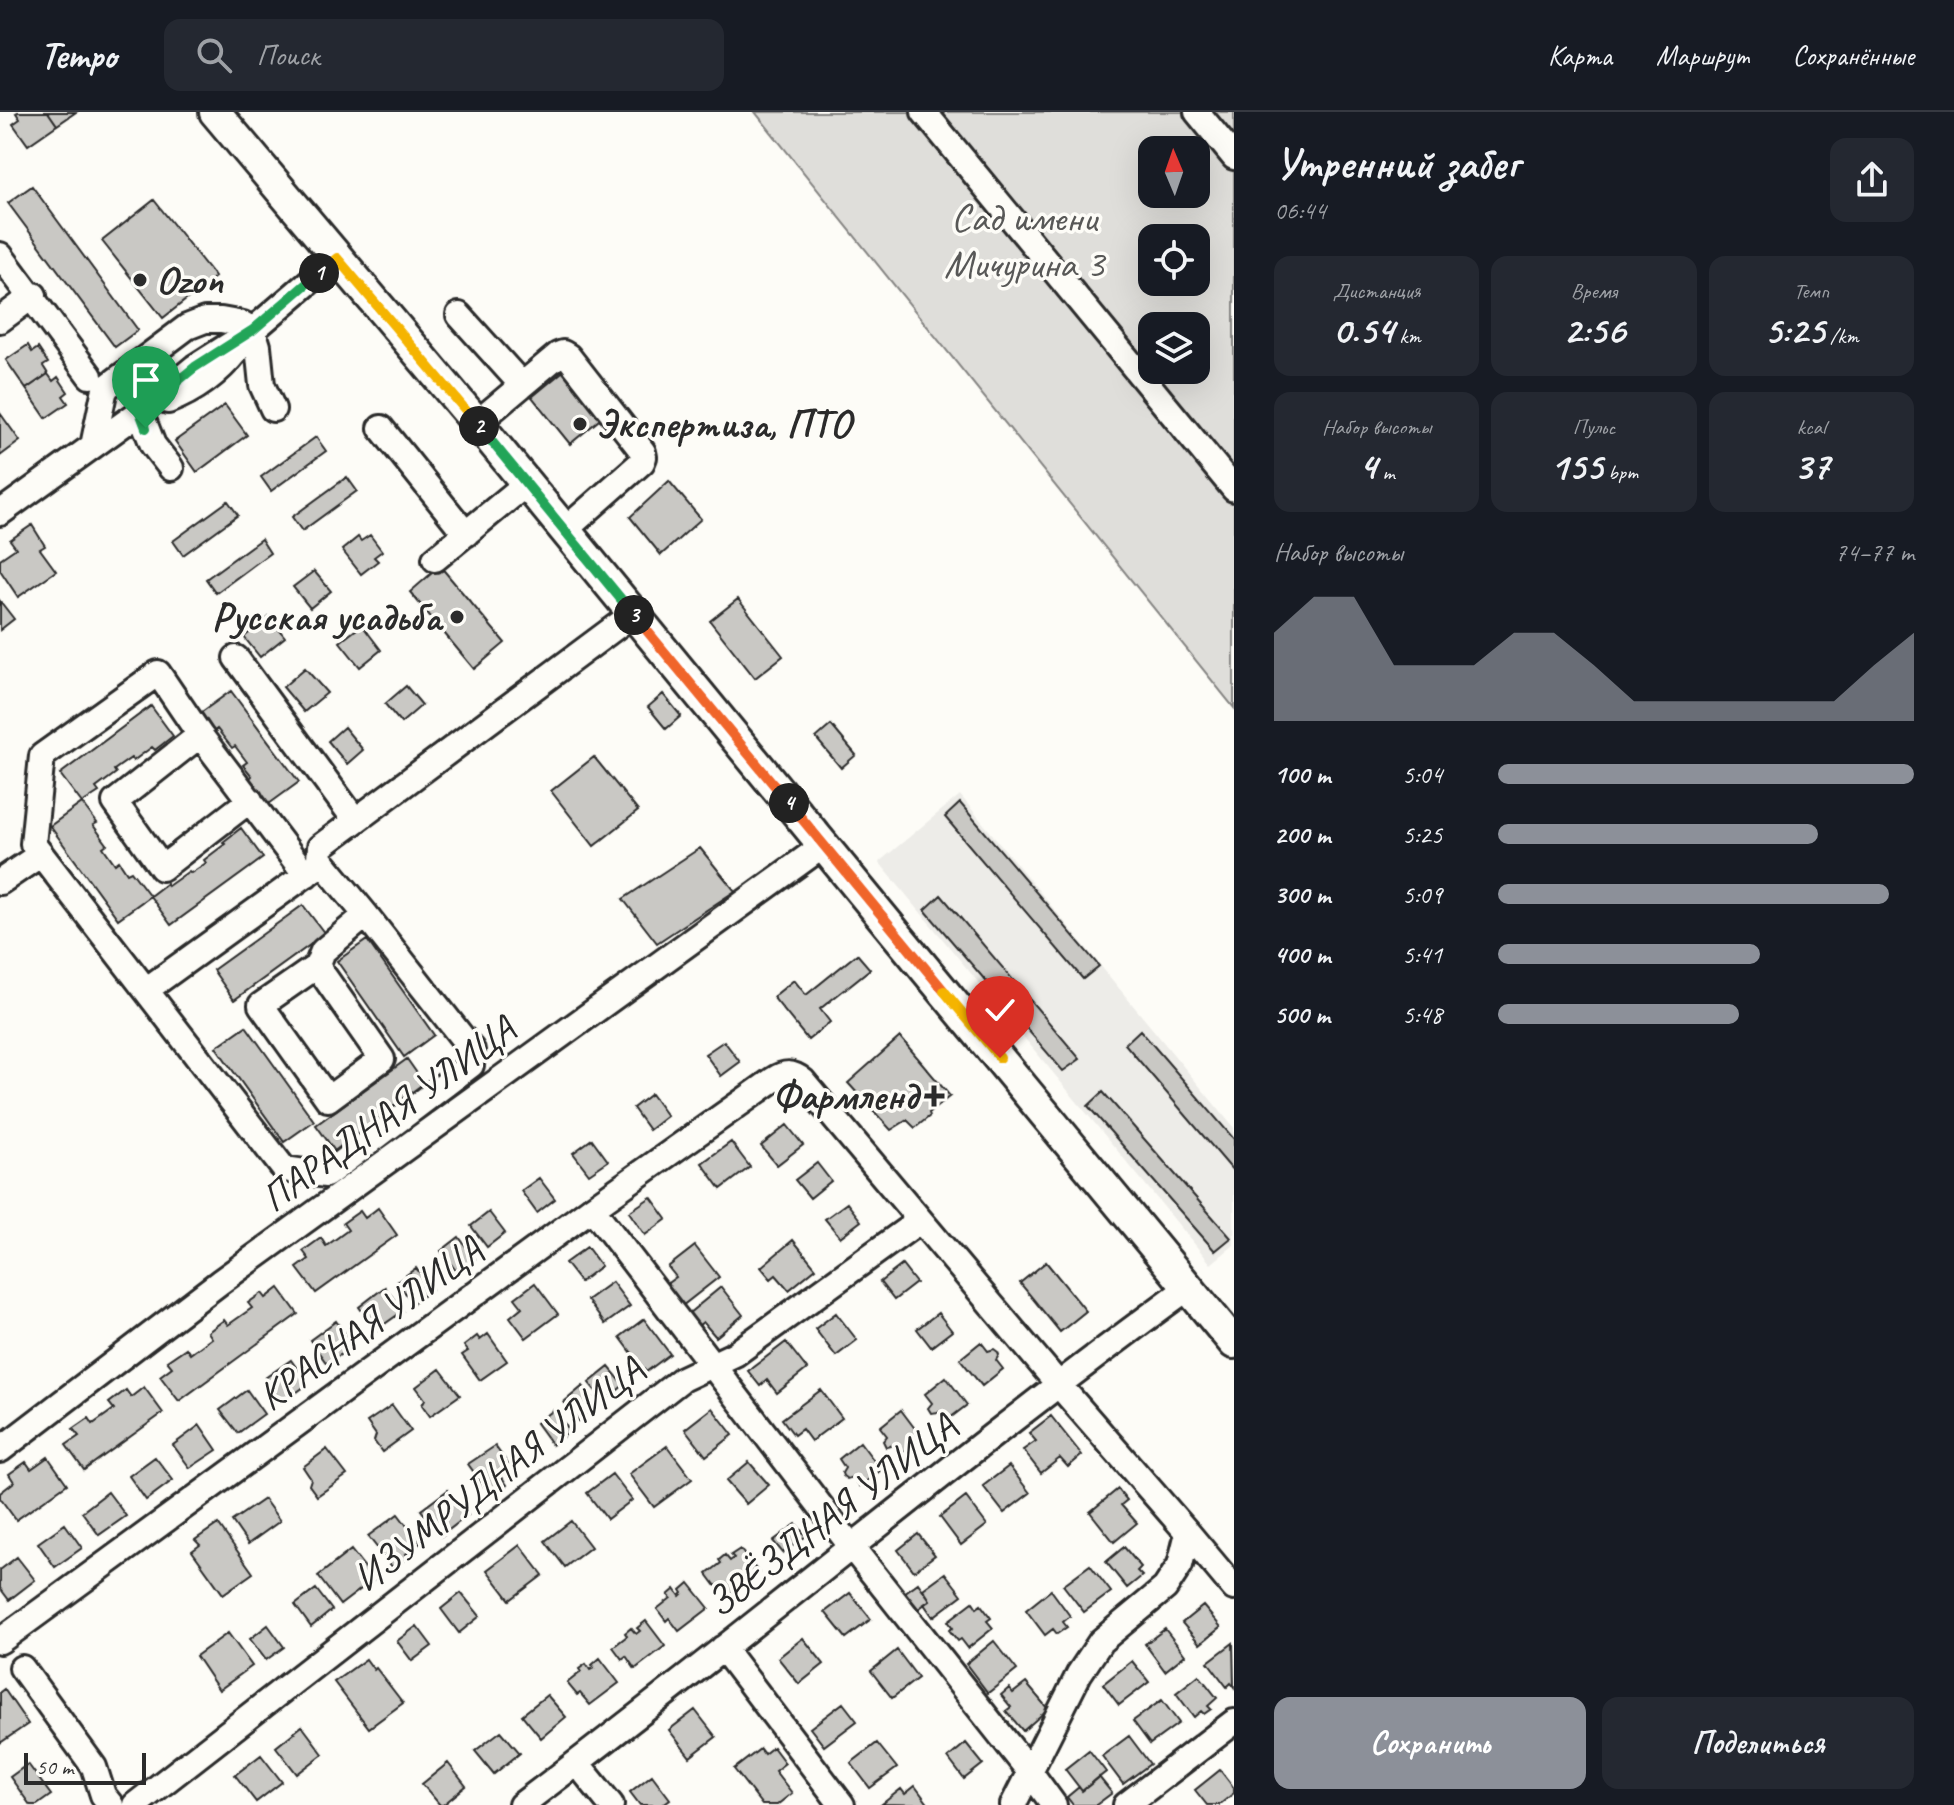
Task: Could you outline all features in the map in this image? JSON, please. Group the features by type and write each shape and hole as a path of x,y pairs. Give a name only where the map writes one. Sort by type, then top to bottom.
{"main road":[{"path":"215,112 477,423 1234,1343"}],"street":[{"path":"924,112 1234,489"},
{"path":"1197,112 1234,157"},
{"path":"0,255 90,376"},
{"path":"1,512 140,412 206,382 224,367 253,330 337,258"},
{"path":"0,320 33,296"},
{"path":"459,315 522,385"},
{"path":"93,446 107,387 187,327 205,320 235,322 253,330 262,385 273,409"},
{"path":"477,423 558,355 566,354 644,455 642,462 565,530"},
{"path":"140,412 153,445 171,468"},
{"path":"381,428 466,534"},
{"path":"435,559 526,484"},
{"path":"146,990 314,868 320,847 633,614"},
{"path":"236,658 355,820"},
{"path":"158,673 250,800 314,868 366,915 472,1050 471,1065 326,1175 284,1169 33,844 42,756 158,673"},
{"path":"200,735 115,802 162,868 250,800"},
{"name":"ПАРАДНАЯ УЛИЦА","path":"0,1450 220,1282 824,845"},
{"path":"0,882 41,854"},
{"path":"317,966 382,1059 328,1099 261,1005 317,966 323,951 366,915"},
{"name":"КРАСНАЯ УЛИЦА","path":"0,1641 592,1208 781,1075 790,1074 803,1081 919,1221"},
{"path":"592,1208 1054,1805"},
{"path":"919,1221 1234,1588"},
{"name":"ИЗУМРУДНАЯ УЛИЦА","path":"135,1805 682,1379 735,1354 919,1221"},
{"name":"ЗВЁЗДНАЯ УЛИЦА","path":"521,1805 851,1546 1189,1287"},
{"path":"1013,1805 1091,1655 1101,1641 1165,1588 1180,1565 1188,1533"},
{"path":"723,1648 842,1805"},
{"path":"22,1668 94,1767 103,1795 111,1805"},
{"path":"1126,1805 1234,1722"},
{"path":"577,1763 611,1805"}],"shaded area":[{"path":"960,795 1234,1128 1234,1245 1211,1264 879,862"}],"green space":[{"name":"Сад имени Мичурина 3","path":"755,112 1234,112 1234,708"}],"building":[{"path":"18,112 48,112 57,125 28,145 13,124 20,119"},
{"path":"48,112 76,112 57,125"},
{"path":"32,186 138,330 115,347 8,203"},
{"path":"154,200 215,277 163,318 102,241"},
{"path":"28,345 32,352 38,348 48,363 43,366 48,374 26,389 6,360"},
{"path":"567,368 605,415 570,444 532,397"},
{"path":"48,374 53,381 58,377 68,392 63,396 68,403 46,418 26,389"},
{"path":"225,405 247,435 197,472 175,441"},
{"path":"0,413 20,441 0,456"},
{"path":"316,437 326,451 271,491 261,477"},
{"path":"347,477 357,491 302,531 292,517"},
{"path":"669,481 701,519 661,555 630,517"},
{"path":"228,501 238,515 183,555 173,541"},
{"path":"32,525 45,546 40,549 56,571 18,597 0,570 0,559 16,548 10,540"},
{"path":"370,535 382,551 374,557 378,561 361,574 342,550 358,537 361,541"},
{"path":"261,539 270,553 216,593 206,579"},
{"name":"Русская усадьба","path":"440,566 505,643 474,669 410,592"},
{"path":"314,571 331,591 310,608 293,587"},
{"path":"738,599 783,656 755,678 710,621"},
{"path":"0,601 14,619 0,630"},
{"path":"269,617 285,637 260,657 244,637"},
{"path":"362,625 381,650 360,667 340,642"},
{"path":"305,668 327,693 304,712 283,687"},
{"path":"406,686 422,705 401,723 385,704"},
{"path":"231,691 299,782 269,804 249,779 252,776 243,765 247,762 235,746 232,748 217,729 213,732 199,714"},
{"path":"663,694 681,716 666,729 648,707"},
{"path":"151,706 173,736 155,750 152,747 114,770 116,773 96,788 99,792 82,803 60,774"},
{"path":"831,725 856,755 841,768 816,738"},
{"path":"344,727 363,750 347,764 328,741"},
{"path":"594,757 638,811 594,846 551,791"},
{"path":"82,803 97,823 93,825 107,844 103,847 115,864 119,861 127,873 131,871 150,896 118,919 50,826"},
{"path":"960,803 1099,966 1083,979 945,817"},
{"path":"241,828 263,858 171,925 150,896 167,883 168,886 206,863 204,860"},
{"path":"700,848 735,891 657,943 623,899"},
{"path":"941,895 1080,1059 1063,1071 925,910"},
{"path":"303,905 325,934 234,1000 213,970"},
{"path":"367,940 434,1035 404,1057 337,961"},
{"path":"857,954 870,969 820,1009 830,1022 808,1040 773,997 794,980 806,995"},
{"path":"246,1026 314,1121 284,1142 216,1047"},
{"path":"1140,1030 1234,1139 1234,1172 1125,1044"},
{"path":"900,1037 950,1096 915,1128 907,1120 891,1130 848,1083"},
{"path":"724,1041 740,1062 721,1076 705,1054"},
{"path":"407,1059 428,1089 337,1154 316,1125"},
{"path":"1103,1092 1231,1238 1215,1251 1088,1106"},
{"path":"651,1094 667,1116 649,1130 633,1108"},
{"path":"787,1125 803,1145 777,1165 761,1146"},
{"path":"592,1139 608,1161 589,1174 573,1153"},
{"path":"731,1142 750,1167 721,1189 702,1163"},
{"path":"817,1163 831,1181 810,1198 795,1180"},
{"path":"539,1178 555,1199 537,1213 521,1191"},
{"path":"651,1197 667,1219 645,1235 629,1212"},
{"path":"847,1203 861,1221 840,1237 825,1219"},
{"path":"378,1208 397,1235 316,1293 297,1268 309,1259 303,1251 321,1238 326,1246 348,1230 343,1223 360,1211 365,1218"},
{"path":"489,1212 505,1233 487,1247 471,1226"},
{"path":"459,1237 475,1259 457,1272 441,1251"},
{"path":"793,1240 816,1268 789,1290 776,1275 771,1279 761,1267"},
{"path":"695,1246 719,1277 682,1306 665,1285 676,1277 668,1267"},
{"path":"587,1247 601,1266 580,1282 565,1263"},
{"path":"1046,1262 1086,1311 1060,1332 1020,1283"},
{"path":"902,1265 916,1283 894,1300 880,1282"},
{"path":"416,1268 432,1289 413,1303 397,1282"},
{"path":"612,1282 630,1306 605,1324 587,1300"},
{"path":"535,1283 558,1314 526,1338 510,1317 522,1307 515,1298"},
{"path":"385,1287 403,1311 376,1330 359,1307"},
{"path":"721,1287 743,1315 716,1337 703,1322 698,1326 688,1314"},
{"path":"279,1288 298,1314 179,1401 160,1376 172,1367 167,1361 186,1348 190,1354 212,1338 208,1332 224,1320 228,1325 252,1308 248,1303 262,1293 266,1298"},
{"path":"836,1313 857,1340 836,1356 815,1329"},
{"path":"938,1313 952,1331 931,1347 917,1329"},
{"path":"644,1319 670,1354 646,1372 620,1337"},
{"path":"336,1321 354,1345 327,1364 310,1340"},
{"path":"488,1334 507,1361 480,1380 462,1355 468,1351 464,1346 477,1336 480,1340"},
{"path":"786,1342 807,1369 777,1393 767,1380 760,1386 748,1371"},
{"path":"981,1342 988,1351 994,1349 998,1352 996,1360 1003,1369 982,1386 960,1359"},
{"path":"291,1360 308,1384 282,1403 265,1378"},
{"path":"609,1367 624,1385 604,1401 589,1383"},
{"path":"440,1369 460,1395 430,1416 422,1405 425,1399 416,1387"},
{"path":"946,1377 967,1405 946,1421 939,1412 931,1413 928,1408 932,1403 925,1394"},
{"path":"583,1386 598,1405 579,1421 564,1402"},
{"path":"144,1387 163,1413 84,1470 66,1445 79,1436 73,1429 89,1418 93,1424 114,1409 109,1403 126,1390 131,1397"},
{"path":"247,1390 264,1414 238,1433 220,1410"},
{"path":"821,1390 842,1418 811,1441 802,1429 794,1435 782,1419"},
{"path":"392,1405 411,1431 382,1452 367,1422"},
{"path":"712,1408 733,1435 706,1456 685,1429"},
{"path":"554,1410 570,1431 552,1445 536,1423"},
{"path":"901,1410 922,1438 901,1454 894,1445 886,1447 883,1441 887,1436 880,1427"},
{"path":"1051,1416 1082,1455 1068,1467 1060,1458 1041,1473 1023,1450 1036,1441 1029,1433"},
{"path":"200,1425 217,1450 190,1468 173,1445"},
{"path":"860,1442 881,1470 860,1486 853,1477 847,1479 843,1476 845,1468 839,1459"},
{"path":"495,1446 508,1464 498,1471 507,1485 491,1496 468,1464"},
{"path":"667,1446 692,1479 654,1507 629,1474"},
{"path":"327,1449 347,1475 317,1496 309,1485 311,1479 303,1467"},
{"path":"48,1457 67,1484 16,1520 0,1498 0,1493 14,1482 9,1474 26,1462 31,1469"},
{"path":"155,1457 173,1480 146,1500 129,1476"},
{"path":"749,1462 769,1485 746,1504 726,1481"},
{"path":"1009,1466 1030,1493 1004,1513 983,1486"},
{"path":"612,1474 632,1500 607,1519 587,1493"},
{"path":"1118,1489 1127,1500 1121,1505 1137,1523 1114,1542 1090,1512"},
{"path":"448,1490 468,1515 441,1536 421,1510"},
{"path":"108,1492 126,1516 99,1535 82,1512"},
{"path":"966,1497 987,1525 961,1545 940,1517"},
{"path":"264,1499 280,1521 248,1544 232,1521"},
{"path":"398,1514 420,1543 393,1568 368,1536"},
{"path":"571,1521 591,1547 565,1567 545,1541"},
{"path":"65,1524 82,1548 55,1567 38,1543"},
{"path":"218,1524 253,1573 223,1594 192,1551 200,1545 195,1540"},
{"path":"796,1524 806,1536 783,1553 773,1541"},
{"path":"918,1534 935,1555 914,1571 898,1550"},
{"path":"520,1545 543,1575 510,1600 487,1570"},
{"path":"1124,1547 1141,1567 1137,1571 1142,1576 1127,1588 1106,1562"},
{"path":"740,1549 759,1573 729,1596 707,1574 721,1563 719,1560 725,1555 730,1561 734,1558 731,1555"},
{"path":"351,1550 374,1579 340,1605 318,1576"},
{"path":"17,1557 35,1580 9,1600 0,1588 0,1570"},
{"path":"1090,1565 1111,1592 1084,1612 1063,1585"},
{"path":"945,1573 962,1595 933,1617 924,1604 930,1600 923,1589"},
{"path":"689,1583 709,1608 679,1631 657,1609 671,1598 668,1595 675,1589 680,1596 683,1593 681,1590"},
{"path":"918,1583 930,1600 917,1610 904,1593"},
{"path":"316,1589 332,1610 311,1627 295,1605"},
{"path":"1051,1590 1070,1616 1063,1622 1067,1627 1057,1634 1053,1629 1045,1635 1026,1610"},
{"path":"461,1593 480,1616 459,1633 441,1609"},
{"path":"850,1593 871,1619 846,1638 825,1612"},
{"path":"973,1602 977,1608 981,1605 991,1618 987,1621 993,1628 968,1648 949,1630 953,1628 948,1621"},
{"path":"1203,1606 1221,1627 1200,1644 1182,1623"},
{"path":"646,1621 665,1646 635,1669 626,1656 622,1659 613,1647 627,1636 625,1633 631,1628 636,1634 640,1631 637,1628"},
{"path":"268,1625 284,1647 266,1660 250,1639"},
{"path":"417,1626 432,1646 412,1661 397,1641"},
{"path":"1165,1629 1185,1655 1165,1671 1145,1644"},
{"path":"228,1633 252,1666 219,1690 196,1656"},
{"path":"803,1638 824,1664 799,1684 778,1658"},
{"path":"994,1641 1017,1670 988,1693 966,1664"},
{"path":"1233,1643 1234,1687 1231,1683 1227,1687 1208,1662"},
{"path":"897,1650 918,1678 892,1698 871,1671"},
{"path":"600,1658 619,1683 590,1705 567,1683 586,1664 590,1670 594,1668 592,1665"},
{"path":"366,1659 403,1703 369,1728 334,1682"},
{"path":"1132,1661 1149,1682 1119,1705 1103,1684"},
{"path":"1199,1675 1217,1698 1208,1706 1211,1709 1204,1714 1201,1711 1194,1717 1176,1693"},
{"path":"1026,1683 1048,1709 1023,1731 1006,1711 1011,1707 1001,1695 1009,1688 1013,1693"},
{"path":"4,1689 28,1724 0,1743 0,1692"},
{"path":"547,1695 566,1717 541,1738 522,1715"},
{"path":"1162,1700 1179,1723 1150,1744 1133,1721"},
{"path":"843,1703 857,1721 824,1746 810,1728"},
{"path":"695,1710 716,1737 690,1757 669,1730"},
{"path":"302,1726 323,1754 297,1774 276,1747"},
{"path":"501,1731 520,1753 494,1774 475,1751"},
{"path":"1129,1736 1150,1764 1123,1784 1102,1756"},
{"path":"877,1743 897,1768 870,1788 851,1763"},
{"path":"966,1743 983,1764 964,1779 948,1758"},
{"path":"773,1747 785,1763 775,1771 792,1793 777,1805 762,1805 734,1769 760,1749 764,1754"},
{"path":"1089,1750 1106,1772 1082,1791 1065,1769"},
{"path":"261,1755 282,1782 256,1802 235,1775"},
{"path":"448,1763 466,1786 440,1805 422,1784"},
{"path":"28,1764 51,1795 37,1805 30,1805 10,1777"},
{"path":"1220,1770 1234,1788 1234,1793 1219,1805 1207,1805 1195,1790"},
{"path":"652,1775 670,1799 662,1805 640,1805 630,1792"},
{"path":"1099,1777 1112,1793 1096,1805 1073,1805 1067,1797 1079,1787 1082,1791"},
{"path":"915,1786 929,1805 882,1804 901,1789 905,1794"}],"place":[{"name":"Ozon","path":"140,280"},
{"name":"Экспертиза, ПТО","path":"580,424"},
{"name":"Русская усадьба","path":"457,617"},
{"name":"Фармленд","path":"934,1096"}],"route":[{"path":"146,428 140,412 195,367 253,330 337,258 477,423 1000,1058"}]}
